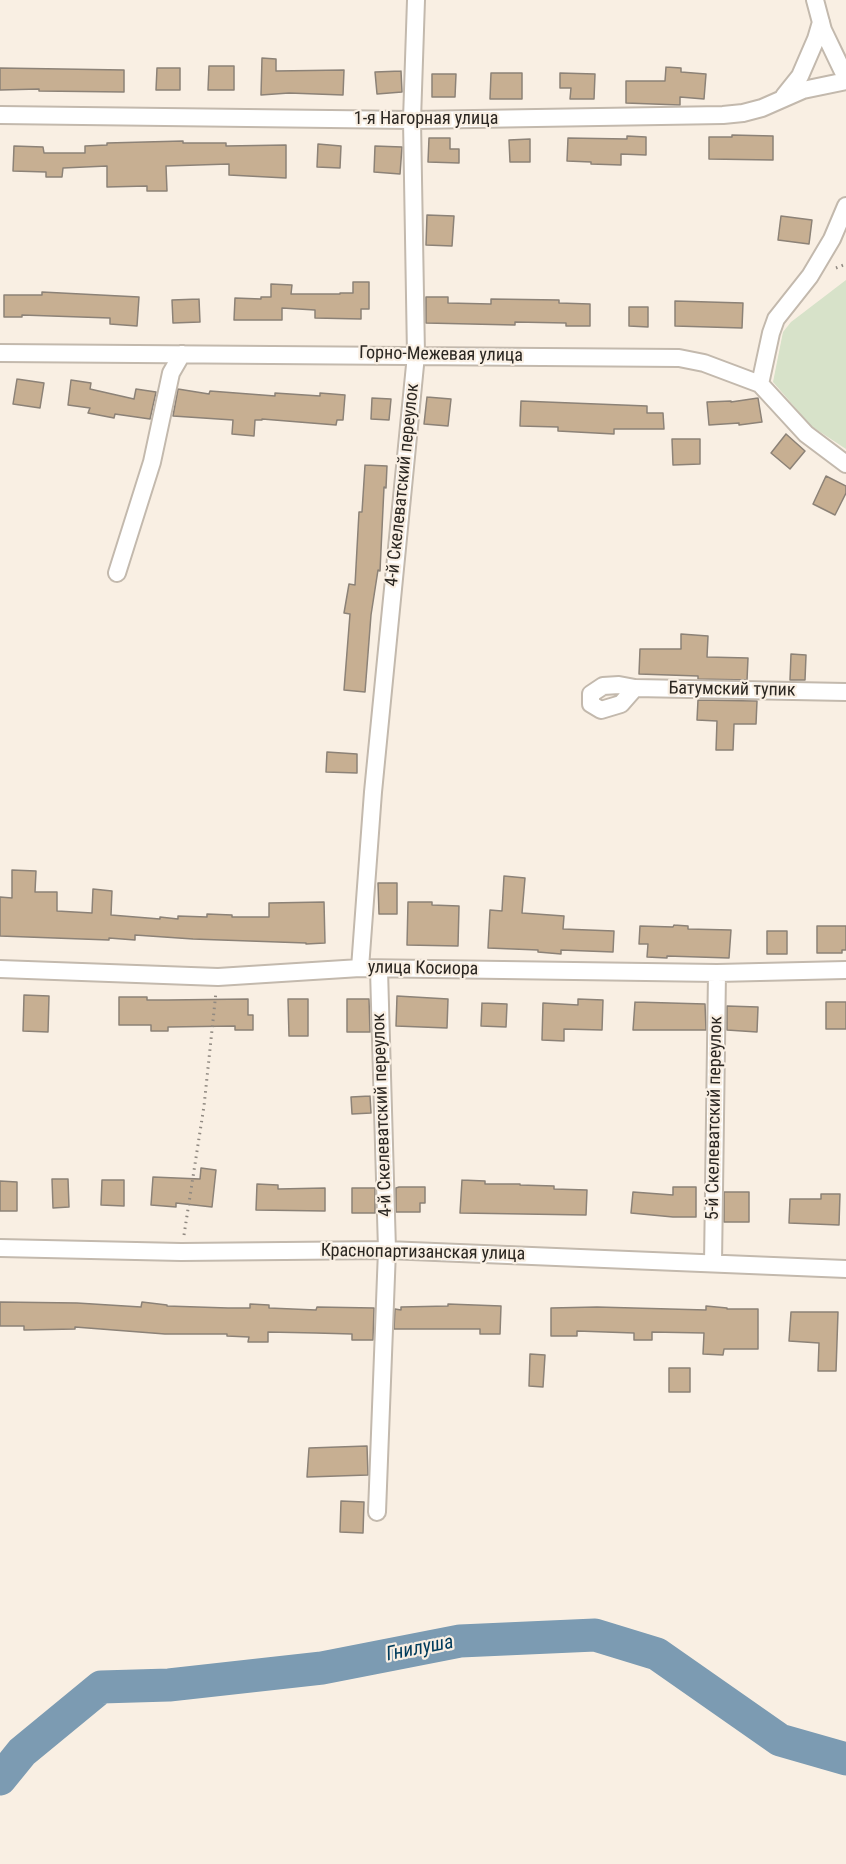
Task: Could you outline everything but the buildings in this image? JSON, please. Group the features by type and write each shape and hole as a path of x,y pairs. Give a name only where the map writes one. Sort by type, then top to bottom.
{"street":[{"name":"4-й Скелеватский переулок","path":"360,968 373,792 416,355 412,120 416,0"},
{"path":"815,0 821,22 846,80"},
{"path":"783,98 800,76 821,22"},
{"name":"1-я Нагорная улица","path":"0,116 412,120 723,115 762,108 804,90 846,80"},
{"path":"760,384 776,319 810,276 832,239 846,206"},
{"name":"Горно-Межевая улица","path":"0,353 679,358 704,363 760,384 806,434 846,464"},
{"path":"117,573 152,462 171,373 182,354"},
{"name":"Батумский тупик","path":"627,686 846,692"},
{"name":"улица Косиора","path":"0,969 218,977 360,968 717,973 846,970"},
{"name":"4-й Скелеватский переулок","path":"377,1512 387,1250 379,970"},
{"name":"5-й Скелеватский переулок","path":"713,1263 717,973"},
{"name":"Краснопартизанская улица","path":"0,1248 181,1252 387,1250 846,1269"}],"path":[{"path":"181,1252 204,1106 218,977"}],"green space":[{"path":"846,280 846,449 811,426 773,382 783,332 791,322"}],"waterway":[{"name":"Гнилуша","path":"0,1779 22,1752 101,1687 169,1685 322,1668 460,1641 595,1635 657,1654 780,1740 846,1759"}]}
